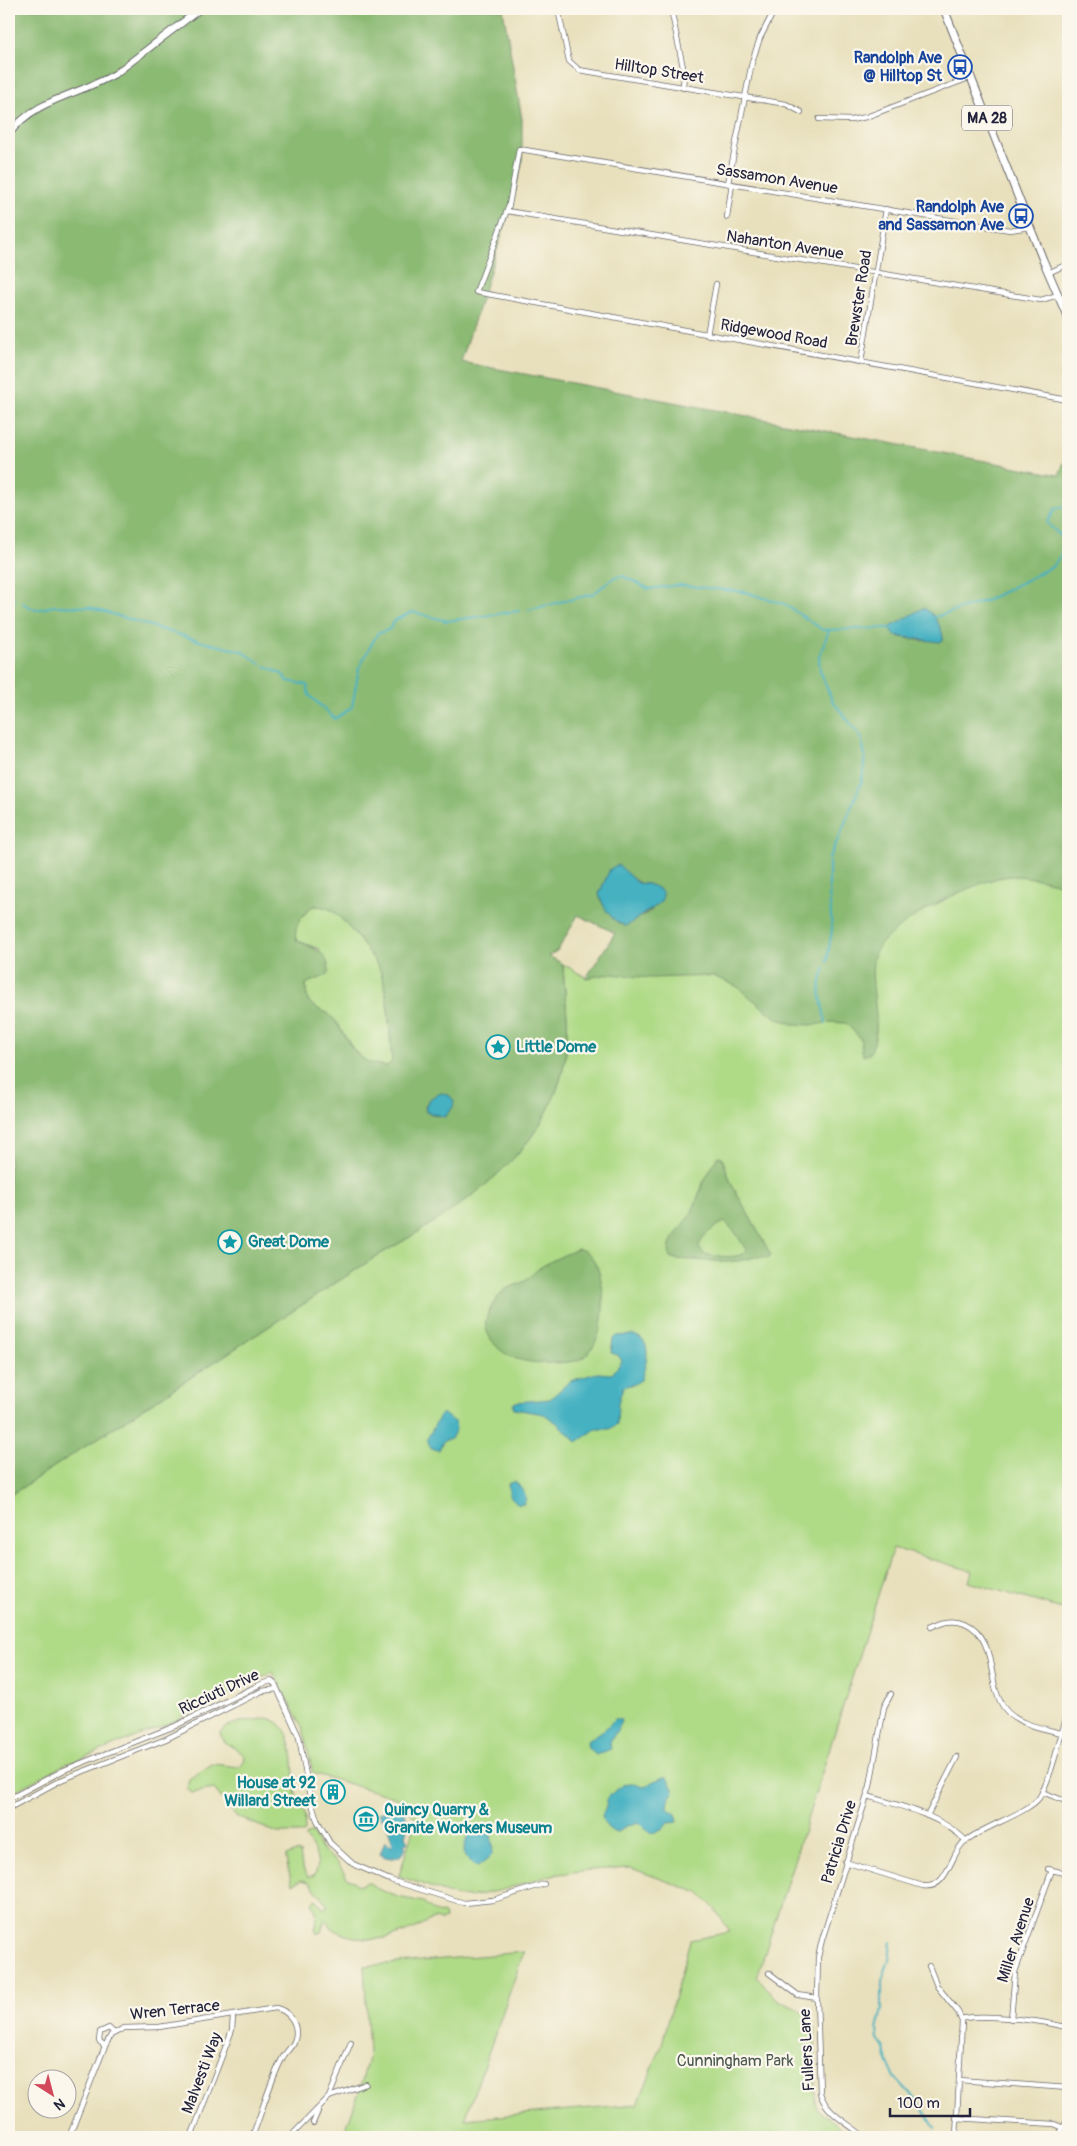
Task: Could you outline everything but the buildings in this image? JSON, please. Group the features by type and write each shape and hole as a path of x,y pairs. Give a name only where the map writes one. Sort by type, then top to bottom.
{"main road":[{"path":"9,134 26,116 44,104 100,82 115,74 200,9"},
{"name":"MA 28","path":"944,9 1068,318"}],"street":[{"name":"Hilltop Street","path":"558,9 568,58 576,69 788,105 801,112"},
{"path":"671,9 684,72 683,88"},
{"path":"727,217 730,184 745,98 756,50 775,9"},
{"path":"819,119 851,120 866,117 972,77"},
{"name":"Sassamon Avenue","path":"508,210 520,149 1010,230 1030,227"},
{"name":"Brewster Road","path":"861,362 886,209"},
{"name":"Nahanton Avenue","path":"508,210 1041,300 1058,296"},
{"name":"Ridgewood Road","path":"508,210 476,292 1068,400"},
{"path":"1048,272 1068,264"},
{"path":"707,335 716,284"},
{"path":"932,1627 950,1620 962,1622 973,1628 981,1636 986,1646 999,1697 1004,1708 1020,1720 1068,1735"},
{"name":"Ricciuti Drive","path":"9,1799 64,1770 175,1726 261,1684 272,1681 277,1689 262,1691 166,1739 61,1780 9,1808"},
{"path":"277,1689 299,1737 310,1797 317,1820 330,1843 349,1861 361,1869 384,1878 464,1903 493,1900 544,1884"},
{"name":"Patricia Drive","path":"817,1998 819,1951 867,1796 884,1707 891,1694"},
{"path":"846,1862 924,1886 932,1886 942,1878 956,1852 966,1841 1027,1808 1036,1801 1042,1792 1068,1711"},
{"path":"927,1816 957,1757"},
{"path":"1042,1792 1068,1802"},
{"path":"867,1796 927,1816 957,1832 966,1841"},
{"name":"Miller Avenue","path":"1011,2019 1015,1972 1050,1869 1068,1874"},
{"path":"929,1966 939,1990 961,2019 956,2137"},
{"name":"Fullers Lane","path":"769,1973 798,1995 817,1998 819,2078 823,2100 832,2112 864,2137"},
{"name":"Wren Terrace","path":"69,2137 105,2046 114,2033 128,2028 155,2028 276,2008 289,2015 296,2028 294,2041 282,2061 252,2137"},
{"name":"Malvesti Way","path":"191,2137 232,2030 233,2016"},
{"path":"961,2019 972,2017 1011,2019 1043,2022 1068,2028"},
{"path":"105,2046 99,2041 100,2032 109,2028 114,2033"},
{"path":"290,2137 329,2097 351,2042"},
{"path":"959,2080 1068,2088"},
{"path":"329,2097 366,2084"},
{"path":"314,2123 318,2110"},
{"path":"956,2118 1054,2124 1064,2128"},
{"path":"1058,2137 1068,2119"}],"green space":[{"path":"9,9 503,9 522,119 522,163 511,206 461,362 1059,475 1065,460 1061,404 1068,406 1068,886 1026,877 998,878 979,884 934,905 894,931 881,944 874,956 872,968 876,1032 874,1044 869,1054 863,1056 860,1038 846,1023 793,1024 775,1017 736,986 713,976 651,978 610,974 586,978 615,933 578,915 558,950 549,956 563,964 566,1008 566,1052 557,1088 542,1120 522,1149 497,1175 439,1219 377,1256 9,1496","holes":["909,617 934,617 942,631 923,641 896,636 894,625","631,877 641,884 648,884 652,910 625,926 608,913 599,894","313,906 319,906 334,912 360,941 379,968 384,983 389,1016 392,1061 387,1066 371,1063 357,1054 332,1017 328,1013 314,1007 309,1001 306,993 306,984 329,972 323,955 314,948 296,940 297,925","429,1099 439,1116 426,1112 425,1107"]},
{"name":"Cunningham Park","path":"1068,662 1068,1592 1062,1609 969,1582 972,1571 893,1548 757,1978 776,1998 800,2010 813,2023 815,2030 815,2103 819,2111 852,2137 343,2137 360,2089 369,2053 364,1966 524,1952 465,2119 638,2104 662,2044 690,1940 730,1932 715,1909 699,1893 631,1868 588,1870 552,1875 502,1890 469,1897 456,1896 399,1876 416,1819 400,1799 313,1773 303,1729 273,1672 173,1722 62,1766 9,1794 9,1496 377,1256 439,1219 497,1175 522,1149 542,1120 557,1088 567,1041 563,964 587,978 615,933"},
{"path":"313,906 327,908 339,916 379,968 384,983 389,1016 392,1061 387,1066 371,1063 357,1054 332,1017 328,1013 314,1007 309,1000 306,993 306,984 314,979 326,976 319,949 296,940 295,935 299,921"},
{"path":"718,1156 722,1157 731,1183 771,1255 768,1258 759,1257 739,1261 720,1261 675,1259 670,1257 669,1248 672,1240 692,1212 703,1183","holes":["725,1222 735,1232 747,1251 743,1254 727,1257 715,1256 704,1254 699,1248 702,1240 709,1232"]},
{"path":"578,1249 589,1254 596,1265 601,1281 603,1299 602,1318 598,1335 591,1350 581,1359 569,1362 539,1363 517,1359 498,1348 488,1334 486,1323 489,1312 502,1292 525,1281 541,1267"},
{"path":"267,1718 277,1722 284,1729 289,1739 292,1750 296,1795 305,1815 305,1832 303,1833 278,1833 237,1817 214,1789 192,1793 187,1789 189,1779 212,1764 240,1767 244,1762 245,1756 224,1741 220,1733 225,1728 236,1723"},
{"path":"312,1832 322,1850 338,1863 348,1879 354,1881 358,1886 368,1882 378,1889 398,1897 423,1902 434,1911 444,1914 445,1919 441,1921 431,1920 396,1935 373,1939 348,1935 335,1930 325,1919 321,1932 317,1934 315,1929 316,1915 312,1902 316,1899 324,1908 327,1907 327,1904 309,1882 302,1880 292,1884 286,1859 286,1856 296,1852 300,1853 302,1867 308,1877 314,1875 318,1865 316,1855 305,1837"}],"water":[{"path":"923,608 937,621 942,631 943,640 940,642 895,636 889,628"},
{"path":"617,865 638,883 648,884 657,888 662,892 663,896 655,907 625,926 608,913 599,894 610,869"},
{"path":"442,1093 450,1096 454,1101 453,1107 445,1117 426,1112 426,1105 429,1100"},
{"path":"632,1335 644,1341 647,1353 645,1367 641,1380 623,1387 618,1403 617,1424 610,1429 596,1429 577,1442 557,1423 544,1414 514,1409 513,1404 516,1402 550,1399 570,1381 597,1373 612,1374 622,1361 618,1355 611,1353 613,1339 616,1336"},
{"path":"441,1414 444,1414 455,1423 456,1429 451,1439 443,1441 439,1450 431,1449 427,1439"},
{"path":"515,1481 526,1498 524,1504 518,1504 510,1496 508,1484"},
{"path":"615,1719 621,1719 622,1722 610,1742 611,1749 596,1755 588,1748 587,1741 605,1729"},
{"path":"666,1776 674,1791 668,1800 667,1808 676,1814 678,1822 667,1823 665,1827 652,1834 639,1822 626,1826 616,1833 606,1826 602,1815 608,1798 614,1792 630,1783 645,1787"},
{"path":"397,1805 404,1808 407,1826 405,1836 408,1842 404,1845 406,1847 401,1855 393,1858 380,1854 385,1841 391,1845 393,1844 388,1828 378,1813"},
{"path":"484,1831 491,1835 493,1850 488,1859 478,1867 468,1860 464,1851 468,1835"}],"waterway":[{"path":"1068,505 1055,509 1047,523 1068,543"},
{"path":"932,618 988,600 1053,566 1068,544"},
{"path":"528,610 593,594 615,577 623,576 649,589 678,585 745,592 784,604 823,630 889,628"},
{"path":"9,599 15,600"},
{"path":"23,603 35,610 55,606 89,607 203,642 242,651 261,664"},
{"path":"265,666 282,674 288,681 307,685 309,695 335,719 352,707 359,668 377,634 390,629 395,620 413,612 447,621 519,611"},
{"path":"827,962 832,929 829,858 862,780 865,756 861,737 832,700 820,671 819,657 829,630"},
{"path":"825,968 820,988 826,1023"},
{"path":"891,1942 889,1960 882,1980 882,2009 877,2029 878,2039 885,2048 888,2064 896,2078 919,2103 935,2128"}],"place":[{"name":"Randolph Ave @ Hilltop St","path":"960,67"},
{"name":"Randolph Ave and Sassamon Ave","path":"1021,216"},
{"name":"Little Dome","path":"498,1047"},
{"name":"Great Dome","path":"230,1242"},
{"name":"House at 92 Willard Street","path":"333,1792"},
{"name":"Quincy Quarry & Granite Workers Museum","path":"366,1819"}]}
